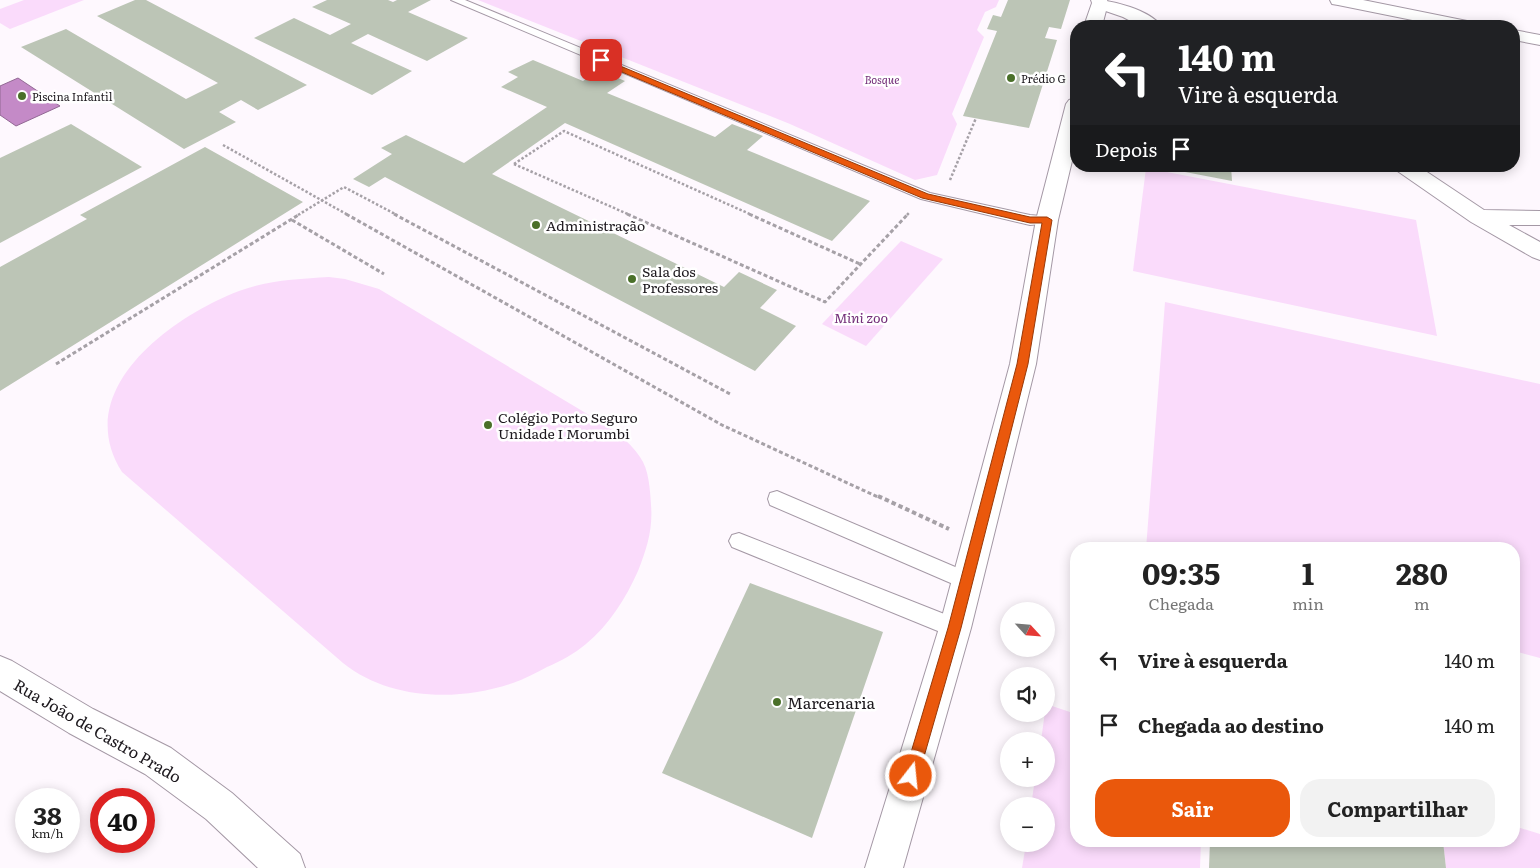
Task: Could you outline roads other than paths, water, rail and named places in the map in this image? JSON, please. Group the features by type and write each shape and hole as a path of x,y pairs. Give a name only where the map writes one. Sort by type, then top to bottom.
{"street":[{"path":"1338,0 1437,20"},
{"path":"1096,20 1103,2"},
{"path":"1102,20 1103,2"},
{"path":"1103,2 1141,20"},
{"path":"1520,36 1540,40"},
{"path":"884,868 955,628 1023,364 1047,220 1070,128"},
{"path":"1412,172 1479,217 1540,252"},
{"path":"1479,217 1540,218"},
{"name":"Rua João de Castro Prado","path":"0,672 81,721 158,761 219,806 286,868"}],"lane":[{"path":"456,0 926,196 1030,220 1047,220"},
{"path":"777,499 967,581"},
{"path":"739,541 955,628"}],"place":[{"name":"Prédio G","path":"1011,78"},
{"name":"Piscina Infantil","path":"22,96"},
{"name":"Administração","path":"536,225"},
{"name":"Sala dos Professores","path":"632,279"},
{"name":"Colégio Porto Seguro Unidade I Morumbi","path":"488,425"},
{"name":"Marcenaria","path":"777,702"}],"park label":[{"name":"Bosque","path":"882,79"},
{"name":"Mini zoo","path":"861,317"}]}
